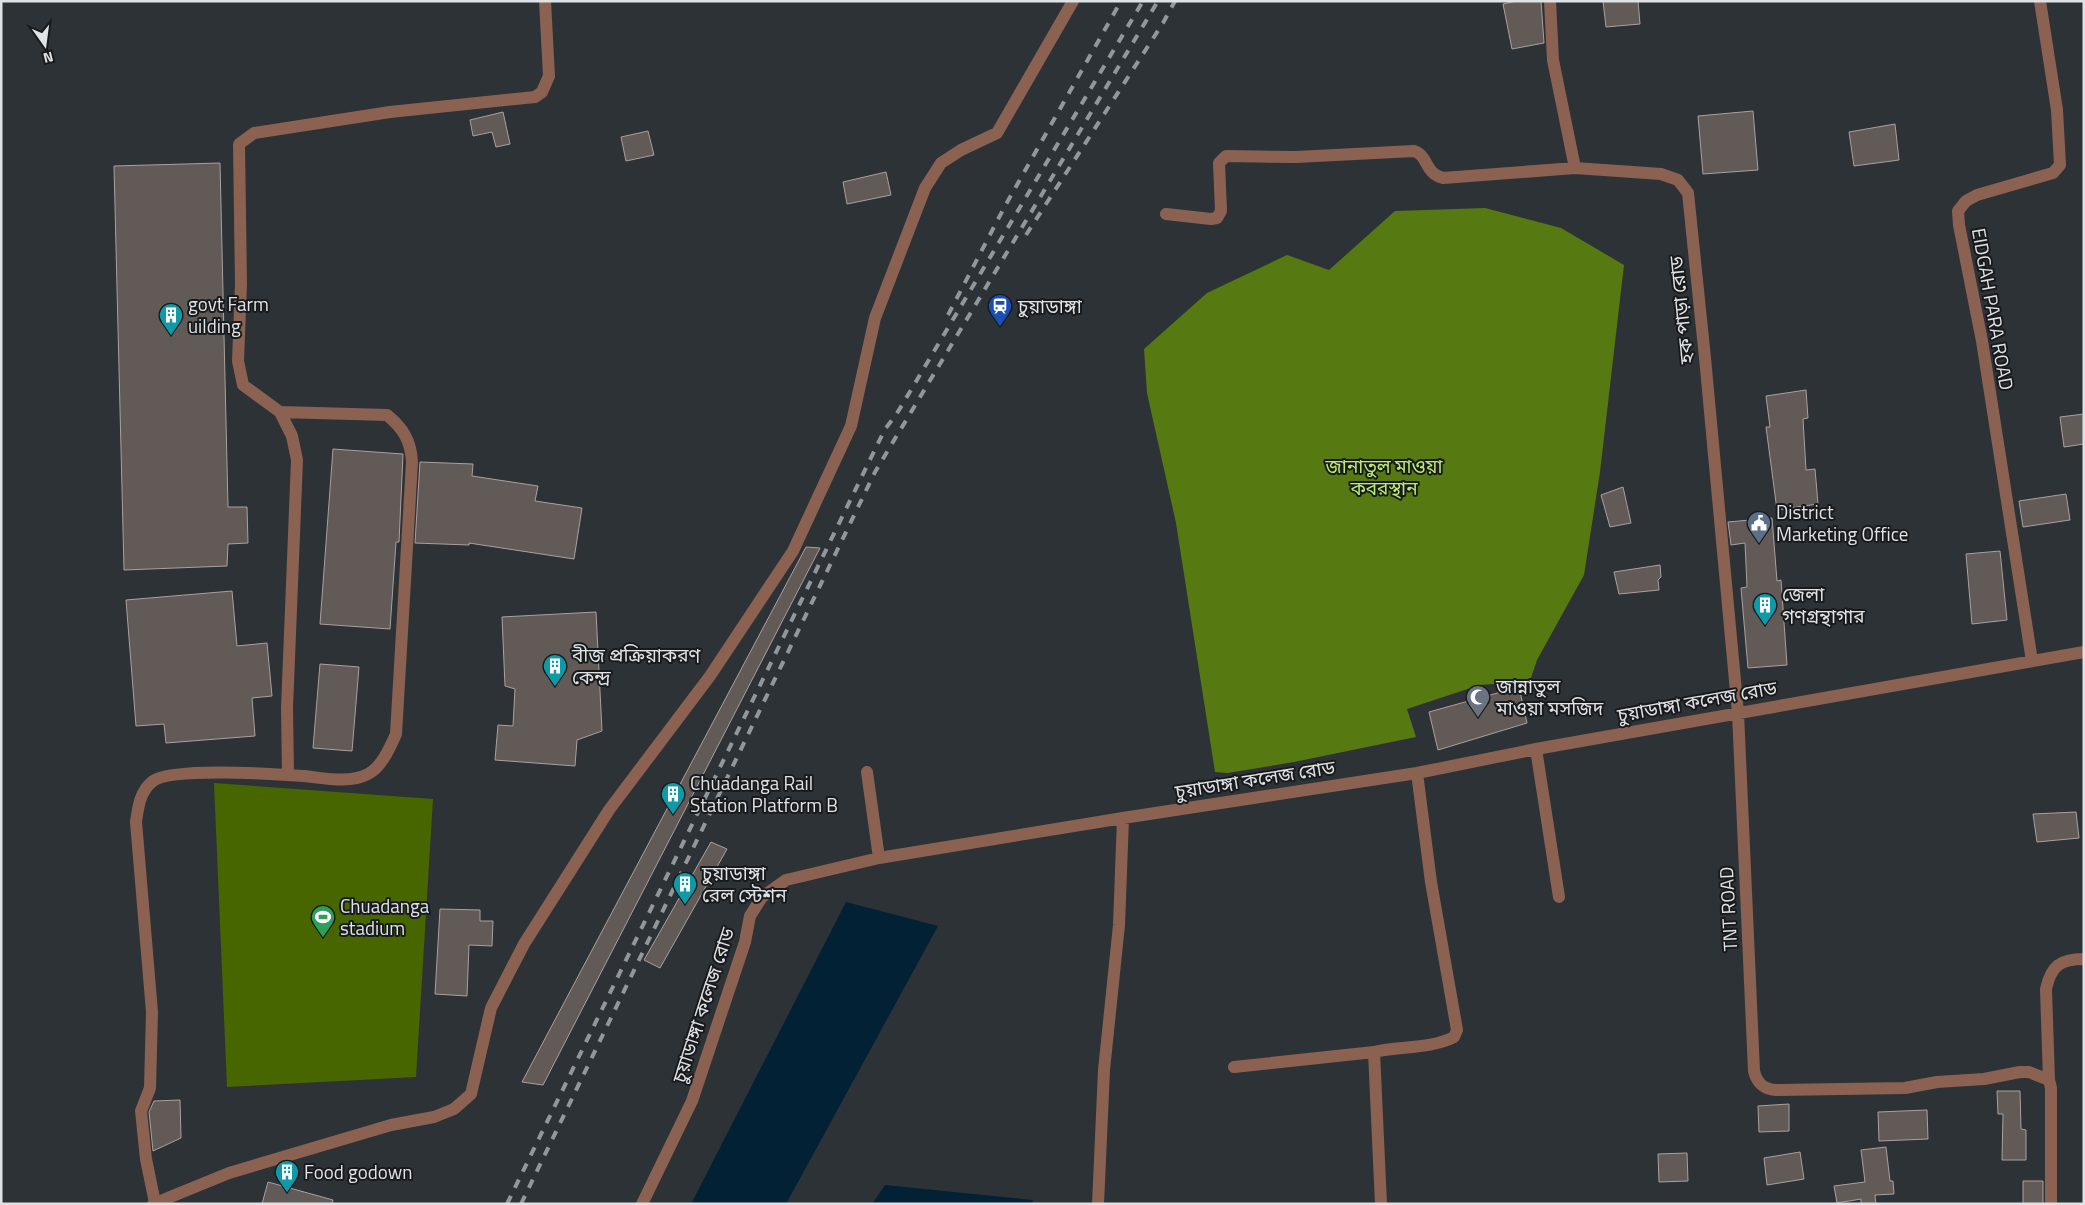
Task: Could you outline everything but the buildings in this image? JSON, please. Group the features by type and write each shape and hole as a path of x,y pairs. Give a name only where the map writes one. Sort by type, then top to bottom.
{"street":[{"path":"288,775 287,708 297,460 292,436 280,412 243,385 238,361 241,284 239,144 254,133 390,112 535,97 542,92 549,76 545,1"},
{"path":"280,412 387,415 407,436 412,456 396,734 385,756 369,774 350,780 288,775 188,774 162,776 144,790 138,806 136,822 152,1012 150,1088 141,1111 146,1159 154,1203 237,1170 391,1125 434,1116 454,1109 471,1094 491,1008 524,944 609,810 710,676 793,551 851,426 875,318 925,188 941,163 961,150 996,133 1073,1"},
{"path":"1550,1 1553,60 1575,168"},
{"name":"EIDGAH PARA ROAD","path":"2032,661 1982,341 1959,225 1958,211 1966,201 1977,195 2053,173 2060,165 2057,110 2040,1"},
{"name":"হক পাড়া রোড","path":"1166,214 1217,218 1220,211 1219,163 1226,156 1296,157 1414,151 1423,157 1431,172 1443,178 1575,168 1661,174 1678,180 1688,193 1706,358 1738,713"},
{"name":"চুয়াডাঙ্গা কলেজ রোড","path":"642,1204 692,1101 745,942 750,916 762,898 786,880 879,858 1417,773 1536,749 2084,652"},
{"name":"TNT ROAD","path":"1738,713 1754,1071 1761,1085 1768,1090 1905,1088 1937,1082 1984,1079 2020,1072 2029,1072 2049,1080"},
{"path":"1536,749 1559,897"},
{"path":"867,772 879,858"},
{"path":"1234,1067 1374,1052 1448,1040 1454,1036 1457,1030 1432,882 1417,773"},
{"path":"1098,1204 1104,1070 1119,925 1123,818"},
{"path":"2051,1204 2052,1088 2049,1080 2046,989 2049,976 2058,963 2074,959 2084,959"},
{"path":"1374,1052 1381,1204"}],"green space":[{"name":"জানাতুল মাওয়া কবরস্থান","path":"1485,208 1561,228 1624,265 1600,472 1584,575 1537,660 1530,681 1480,685 1407,709 1416,737 1294,762 1228,773 1215,772 1176,523 1147,393 1144,349 1207,293 1287,255 1329,270 1395,211"},
{"name":"Chuadanga stadium","path":"214,783 433,799 416,1077 227,1087"}],"water":[{"path":"846,902 938,926 786,1204 691,1204"},
{"path":"885,1185 1033,1200 1032,1204 872,1204"}],"railway":[{"path":"948,315 1005,206 1121,1"},
{"path":"507,1204 885,429 896,415 1143,1"},
{"path":"521,1204 875,472 1158,1"},
{"path":"1026,235 1163,23 1175,1"}],"place":[{"name":"চুয়াডাঙ্গা","path":"1000,327"},
{"name":"govt Farm uilding","path":"171,336"},
{"name":"District Marketing Office","path":"1759,544"},
{"name":"জেলা গণগ্রন্থাগার","path":"1765,626"},
{"name":"বীজ প্রক্রিয়াকরণ কেন্দ্র","path":"555,687"},
{"name":"জান্নাতুল মাওয়া মসজিদ","path":"1478,718"},
{"name":"Chuadanga Rail Station Platform B","path":"673,815"},
{"name":"চুয়াডাঙ্গা রেল স্টেশন","path":"685,905"},
{"name":"Chuadanga stadium","path":"323,938"},
{"name":"Food godown","path":"287,1193"}]}
